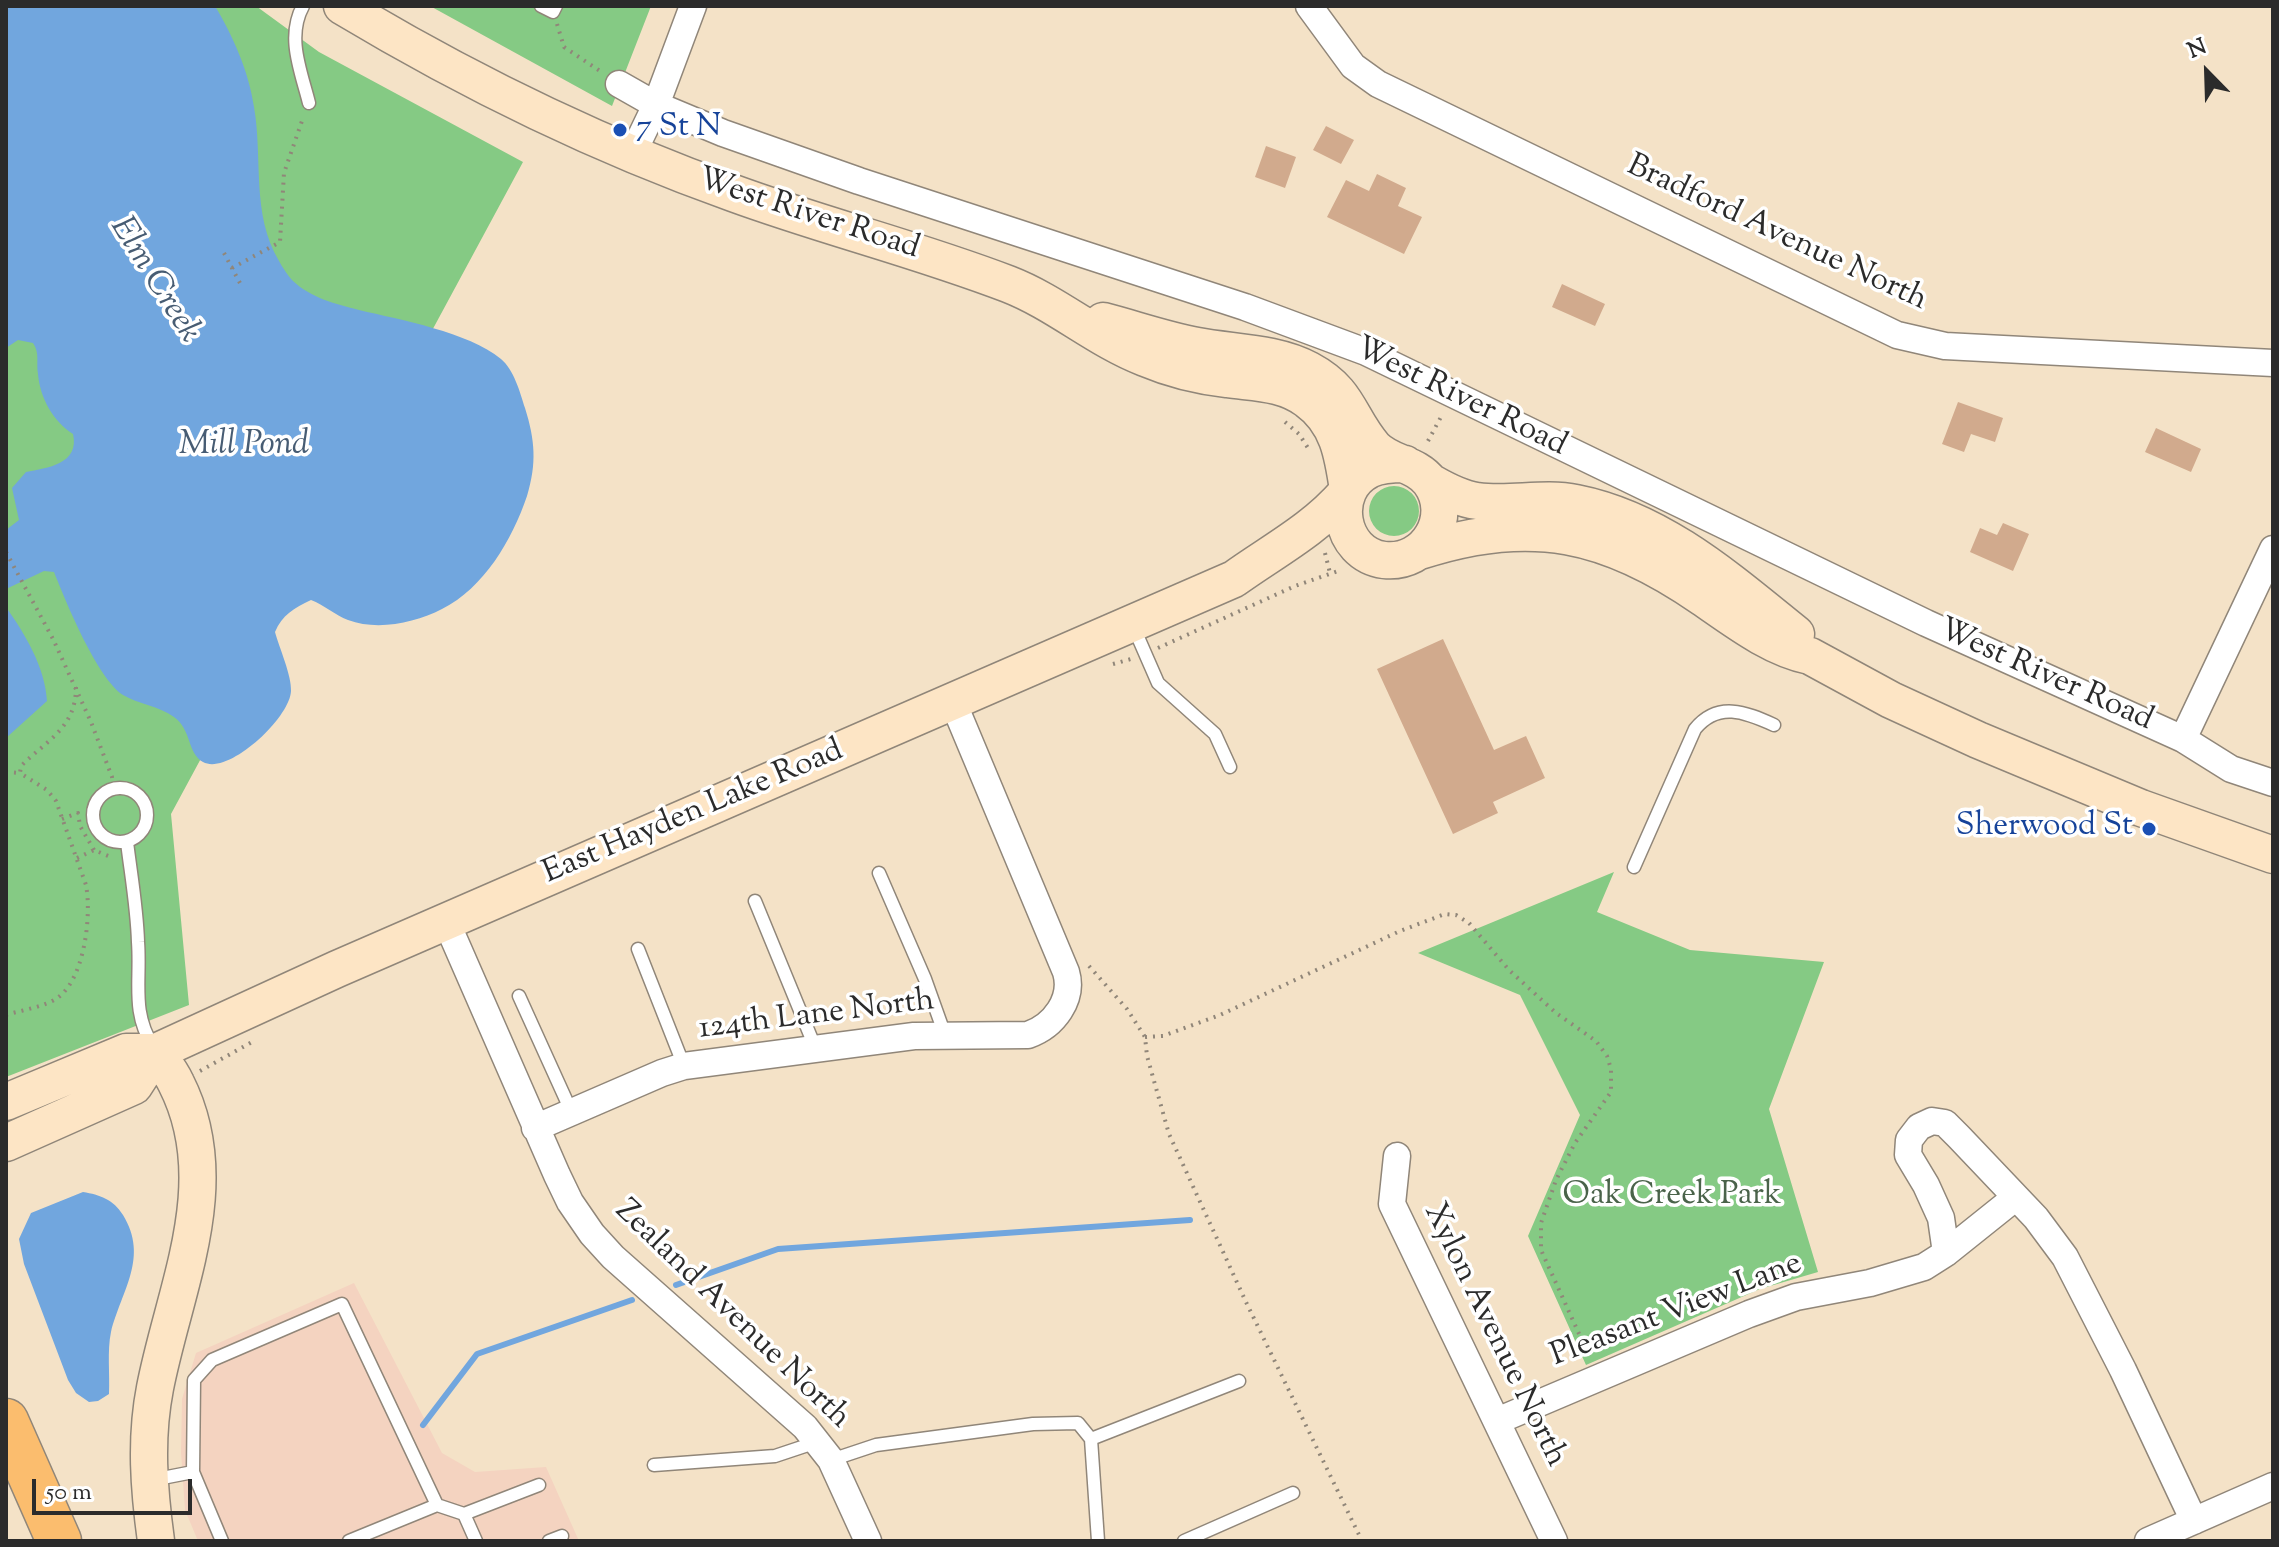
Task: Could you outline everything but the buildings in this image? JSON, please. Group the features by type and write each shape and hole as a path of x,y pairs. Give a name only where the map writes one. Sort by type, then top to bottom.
{"highway":[{"path":"6,1421 59,1541"}],"main road":[{"name":"West River Road","path":"342,6 511,100 632,155 735,194 962,266 1013,286 1063,310 1109,341 1166,366 1279,386 1295,392 1317,408 1335,430 1341,445 1347,492"},
{"name":"West River Road","path":"1063,310 1187,344 1290,361 1334,387 1374,447 1383,455 1422,463 1452,494 1478,501 1551,500 1576,503 1650,529 1726,577 1797,635 1810,656"},
{"path":"1422,463 1439,504 1440,518 1436,532 1420,551 1393,560 1359,562 1357,546 1348,535 1344,521 1347,492 1356,479 1369,470 1384,465 1422,463"},
{"name":"East Hayden Lake Road","path":"6,1102 126,1052 156,1052 446,921 1234,579 1273,551 1296,540 1330,513 1347,492"},
{"name":"West River Road","path":"1420,551 1464,538 1503,532 1578,537 1612,547 1642,560 1774,643 1810,656 1881,695 1978,740 2141,808 2273,855"},
{"name":"East Hayden Lake Road","path":"1234,579 1282,570 1310,556 1335,549 1359,562"},
{"path":"6,1143 134,1086 156,1052 176,1083 186,1109 193,1142 197,1204 191,1250 154,1392 149,1480 156,1541"}],"street":[{"path":"632,155 656,105 693,6"},
{"name":"Bradford Avenue North","path":"1309,6 1353,66 1378,84 1897,335 1945,346 2273,363"},
{"name":"West River Road","path":"619,84 656,105 723,133 1312,330 1366,352 1926,623 2183,739 2231,769 2273,783"},
{"path":"2183,739 2273,549"},
{"path":"953,702 1063,965"},
{"name":"Zealand Avenue North","path":"446,921 570,1202 613,1257 787,1409 824,1451 868,1541"},
{"name":"124th Lane North","path":"535,1128 684,1066 914,1036 1028,1035 1042,1030 1061,1009 1069,980 1063,965"},
{"path":"1946,1253 1941,1218 1908,1155 1909,1140 1919,1127 1932,1121 1945,1123 2036,1218 2065,1257 2123,1370 2194,1521"},
{"name":"Xylon Avenue North","path":"1397,1156 1392,1204 1554,1541"},
{"name":"Pleasant View Lane","path":"1497,1421 1796,1297 1897,1277 1924,1267 2016,1197"},
{"path":"2148,1541 2273,1486"}],"lane":[{"path":"303,6 297,18 294,40 309,103"},
{"path":"1132,625 1158,683 1215,734 1230,767"},
{"path":"1634,867 1695,729 1704,718 1716,712 1733,712 1754,716 1774,725"},
{"path":"113,788 130,789 147,808 146,825 127,842 108,839 95,826 94,807 98,799 113,788"},
{"path":"127,842 139,943 138,1009 141,1028 156,1052"},
{"path":"879,873 925,979 945,1035"},
{"path":"755,901 815,1047"},
{"path":"638,949 684,1066"},
{"path":"519,996 572,1113"},
{"path":"222,1541 193,1472 194,1380 212,1360 342,1304 437,1505"},
{"path":"1091,1439 1239,1381"},
{"path":"654,1465 824,1451 1033,1424 1078,1423 1091,1439 1098,1541"},
{"path":"149,1480 193,1472"},
{"path":"349,1541 437,1505 464,1514 539,1485"},
{"path":"1184,1541 1293,1493"},
{"path":"464,1514 476,1541"},
{"path":"549,1541 562,1536"}],"path":[{"path":"550,8 564,47 619,84"},
{"path":"232,268 280,242 284,173 309,103"},
{"path":"224,253 241,285"},
{"path":"1422,463 1453,394"},
{"path":"6,552 76,687 112,777 113,788"},
{"path":"1327,560 1330,573"},
{"path":"1163,646 1295,586 1359,562"},
{"path":"20,773 21,766 65,725 73,713 76,687"},
{"path":"6,772 20,773 47,790 56,801 88,896 85,938 73,981 65,993 54,1000 6,1015"},
{"path":"62,819 78,813 80,826 94,850 111,857 116,863 121,890 133,888"},
{"path":"77,858 94,850"},
{"path":"1145,1037 1163,1036 1220,1015 1400,931 1445,914 1456,915 1469,923 1509,970 1556,1013 1596,1041 1607,1056 1611,1069 1611,1092 1575,1143 1560,1171 1541,1223 1540,1236 1541,1250 1598,1377"},
{"path":"1063,965 1085,961 1127,1009 1145,1037 1147,1056 1169,1134 1246,1302 1362,1541"}],"shaded area":[{"path":"354,1283 442,1453 475,1472 546,1467 579,1541 198,1541 185,1510 181,1452 182,1399 196,1353"}],"green space":[{"path":"6,6 256,6 319,52 523,162 171,814 189,1005 6,1077"},
{"path":"430,6 651,6 612,106"},
{"path":"1394,486 1412,493 1419,511 1412,529 1394,536 1376,529 1369,511 1376,493"},
{"name":"Oak Creek Park","path":"1614,872 1597,912 1690,950 1824,962 1769,1109 1818,1272 1760,1289 1586,1365 1528,1236 1580,1115 1520,995 1418,953"}],"water":[{"name":"Mill Pond","path":"6,6 215,6 234,42 248,81 257,127 261,205 270,243 289,277 324,300 471,341 501,359 510,369 525,408 534,452 527,496 505,546 483,576 471,589 442,609 396,624 359,623 343,618 311,600 294,609 275,632 289,678 291,691 288,702 256,742 227,761 214,764 203,762 194,753 180,722 162,710 123,695 113,686 83,638 54,572 44,571 6,589 6,530 19,520 12,488 26,472 60,463 72,452 74,444 73,434 59,423 45,400 33,343 18,340 6,348"},
{"path":"6,607 38,663 47,701 6,738"},
{"path":"83,1192 100,1196 115,1205 123,1215 134,1245 131,1274 111,1332 109,1394 98,1401 89,1402 76,1393 68,1380 24,1264 19,1239 31,1213"}],"waterway":[{"path":"676,1285 778,1249 1190,1220"},
{"path":"423,1425 477,1354 632,1300"}],"place":[{"name":"7 St N","path":"620,130"},
{"name":"Sherwood St","path":"2149,829"}],"water label":[{"name":"Elm Creek","path":"153,281"}]}
